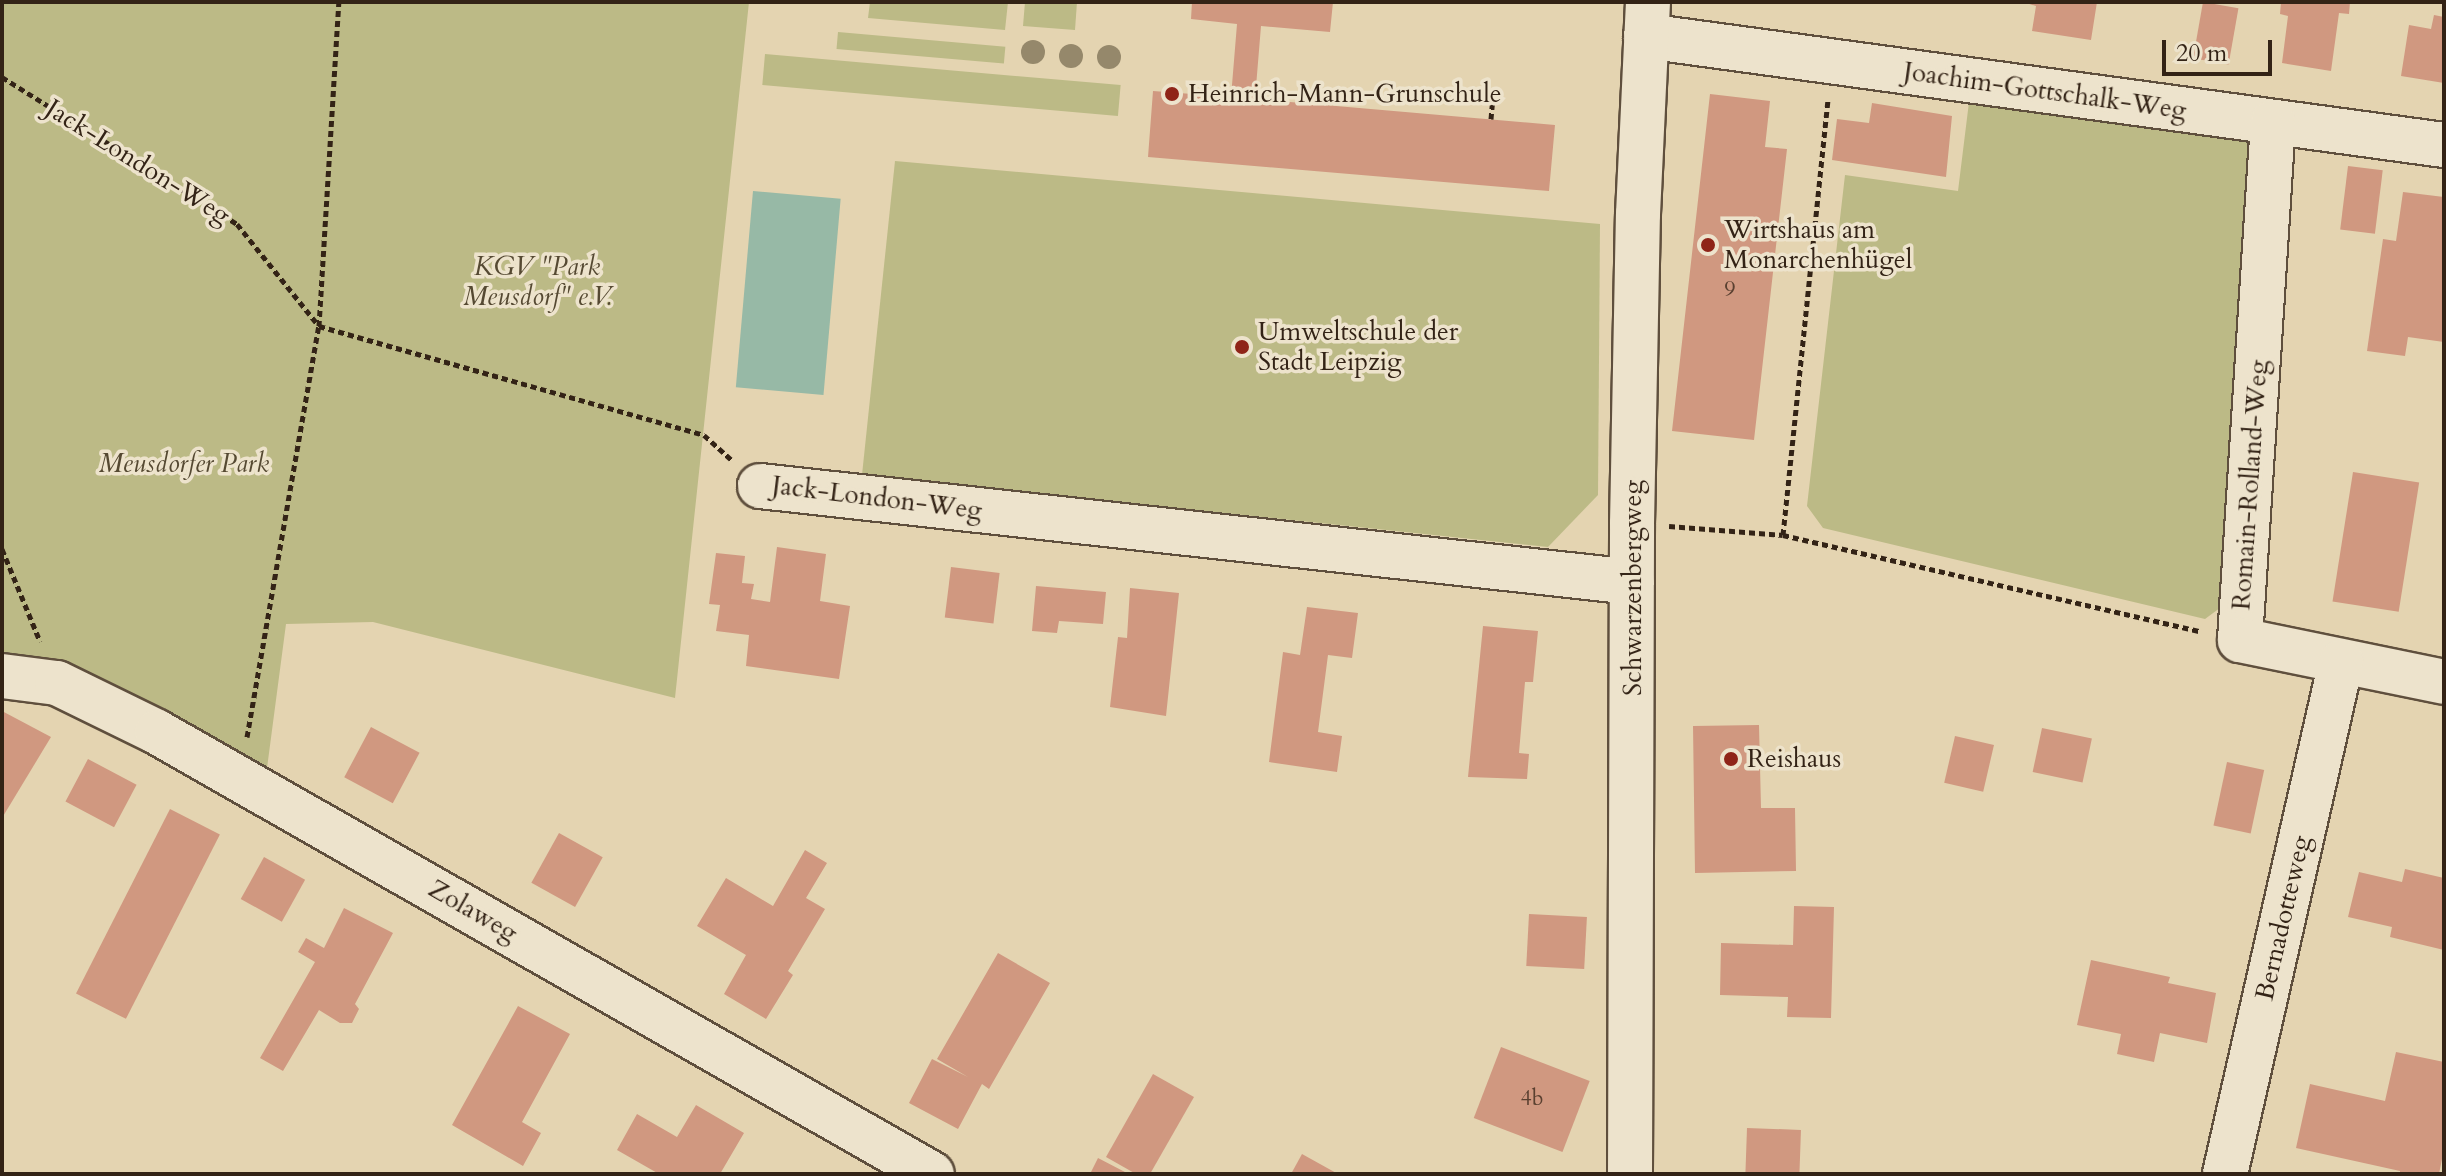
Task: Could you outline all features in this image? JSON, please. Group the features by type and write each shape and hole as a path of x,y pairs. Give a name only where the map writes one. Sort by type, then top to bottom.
{"street":[{"name":"Joachim-Gottschalk-Weg","path":"1647,19 1832,62 2444,145"},
{"name":"Schwarzenbergweg","path":"1630,1174 1632,524 1647,19"},
{"name":"Romain-Rolland-Weg","path":"2273,122 2240,640 2444,682"},
{"name":"Jack-London-Weg","path":"760,486 1632,582"},
{"name":"Bernadotteweg","path":"2225,1174 2341,662"},
{"name":"Zolaweg","path":"2,676 76,692 240,777 932,1174"}],"path":[{"path":"240,777 319,326 339,2"},
{"path":"1783,535 1832,62"},
{"name":"Jack-London-Weg","path":"2,77 237,224 319,326 704,435 760,486"},
{"path":"1491,119 1493,98"},
{"path":"1632,524 1783,535 2240,640"},
{"path":"2,549 76,692"}],"green space":[{"path":"2,2 749,2 675,698 373,622 286,624 264,791 2,676"},
{"path":"870,2 1008,2 1005,30 868,18"},
{"path":"1025,2 1077,2 1075,30 1023,26"},
{"path":"838,32 1005,47 1004,64 837,49"},
{"path":"765,54 1121,85 1118,116 762,85"},
{"path":"1969,102 2243,133 2256,160 2228,602 2205,619 1823,528 1807,506 1845,175 1958,191"},
{"path":"895,161 1600,224 1598,495 1548,547 862,475"}],"shaded area":[{"path":"753,191 841,199 823,395 736,387"}],"building":[{"name":"Heinrich-Mann-Grunschule","path":"1192,2 1333,2 1330,32 1261,26 1255,99 1555,125 1549,191 1148,157 1153,91 1231,97 1237,24 1191,19"},
{"path":"2023,2 2097,2 2091,40 2032,31 2036,6"},
{"path":"2203,2 2238,8 2229,64 2193,58"},
{"path":"2281,2 2350,2 2349,14 2339,13 2331,71 2282,63 2288,16 2280,14"},
{"path":"2434,15 2444,17 2444,83 2401,76 2409,25 2431,29"},
{"path":"1710,94 1770,101 1765,147 1787,149 1754,440 1672,431"},
{"path":"1872,103 1952,116 1946,177 1832,160 1837,119 1869,123"},
{"path":"2348,166 2383,170 2375,234 2340,230"},
{"path":"2403,192 2444,197 2444,342 2408,337 2405,356 2367,351 2383,239 2396,241"},
{"path":"2353,472 2419,482 2399,612 2333,601"},
{"path":"777,547 826,554 820,601 850,606 839,679 746,666 749,635 716,631 720,605 709,604 716,553 745,556 742,583 754,584 751,599 770,602"},
{"path":"951,567 1000,573 993,624 945,618"},
{"path":"1036,586 1106,592 1103,624 1059,621 1057,633 1032,631"},
{"path":"1130,588 1179,593 1166,716 1110,707 1118,637 1127,638"},
{"path":"1307,607 1358,613 1352,658 1328,655 1318,732 1342,736 1337,772 1269,762 1283,652 1300,655"},
{"path":"1483,626 1538,631 1533,682 1525,682 1519,753 1529,754 1527,779 1468,777"},
{"path":"2,711 51,737 2,818"},
{"path":"1759,725 1761,808 1795,808 1796,871 1695,873 1693,726"},
{"path":"371,727 420,753 393,803 344,777"},
{"path":"2042,728 2092,739 2083,783 2033,772"},
{"path":"1955,736 1994,745 1983,792 1944,783"},
{"path":"88,759 137,785 114,827 65,801"},
{"path":"2227,762 2264,770 2251,833 2213,826"},
{"path":"170,809 220,834 126,1019 76,993"},
{"path":"559,833 603,857 575,907 531,883"},
{"path":"805,850 827,863 806,898 825,909 788,971 793,975 766,1019 724,994 746,955 697,926 726,878 773,906"},
{"path":"264,857 305,880 282,922 241,899"},
{"path":"2405,869 2444,878 2444,950 2390,937 2392,927 2348,917 2359,872 2402,882"},
{"path":"1794,906 1834,907 1831,1018 1787,1017 1788,997 1720,995 1721,943 1793,945"},
{"path":"344,908 393,933 355,1004 359,1009 352,1023 340,1023 319,1010 283,1071 260,1058 315,962 298,952 306,938 324,948"},
{"path":"1529,914 1587,917 1584,969 1526,966"},
{"path":"998,953 1050,983 989,1089 982,1084 958,1129 909,1103 932,1059 968,1077 937,1059"},
{"path":"2091,960 2170,977 2168,983 2216,993 2207,1043 2160,1033 2154,1062 2117,1054 2121,1034 2077,1025"},
{"path":"518,1006 570,1034 522,1122 541,1133 523,1166 452,1125"},
{"path":"1501,1047 1590,1081 1562,1152 1474,1118"},
{"path":"2396,1052 2444,1062 2444,1149 2439,1174 2400,1174 2400,1171 2296,1148 2310,1084 2385,1101"},
{"path":"1153,1074 1194,1097 1150,1174 1136,1174 1106,1157"},
{"path":"696,1105 744,1133 720,1174 659,1174 617,1150 637,1114 677,1137"},
{"path":"1747,1128 1801,1130 1799,1174 1745,1174"},
{"path":"1302,1154 1338,1174 1291,1174"},
{"path":"1098,1158 1123,1171 1129,1174 1090,1174"}],"place":[{"name":"Heinrich-Mann-Grunschule","path":"1172,94"},
{"name":"Wirtshaus am Monarchenhügel","path":"1708,245"},
{"name":"Umweltschule der Stadt Leipzig","path":"1242,347"},
{"name":"Reishaus","path":"1731,759"}],"park label":[{"name":"KGV \"Park Meusdorf\" e.V.","path":"537,282"},
{"name":"Meusdorfer Park","path":"184,464"}]}
